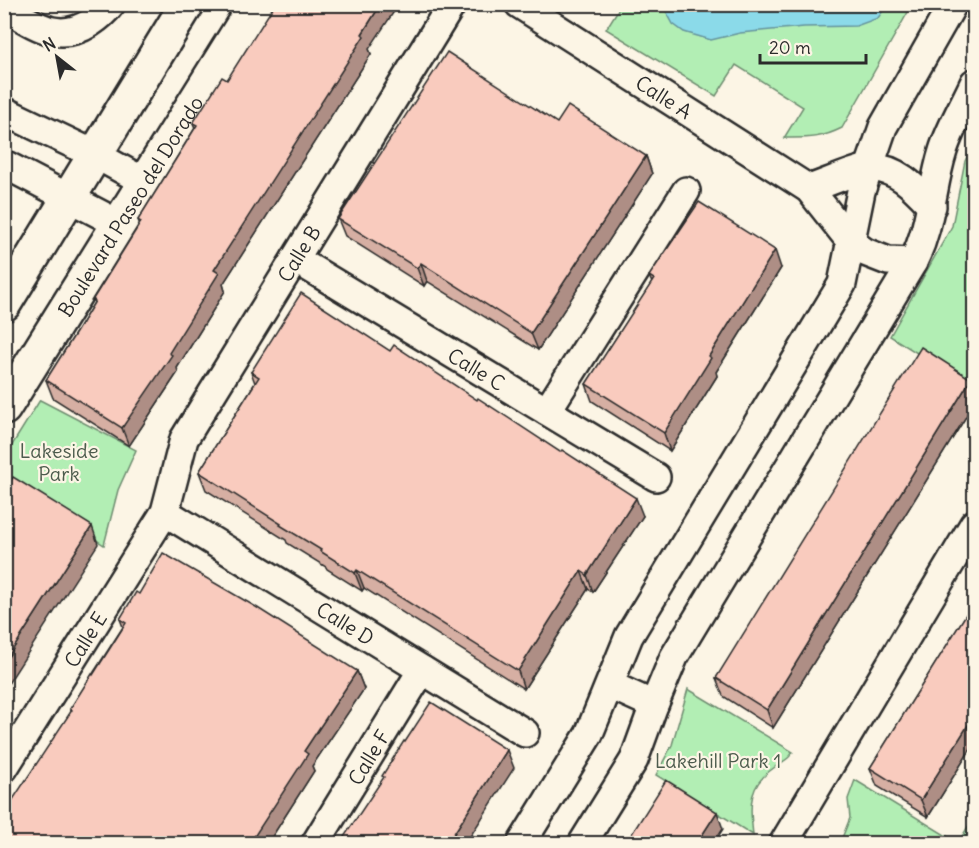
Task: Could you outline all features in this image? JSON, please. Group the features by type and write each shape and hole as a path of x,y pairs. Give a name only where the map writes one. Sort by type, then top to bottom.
{"street":[{"path":"4,7 49,31 64,34 81,29 97,19 111,4"},
{"path":"4,304 187,4"},
{"name":"Boulevard Paseo del Dorado","path":"4,408 256,4"},
{"name":"Calle B","path":"165,512 184,439 452,4"},
{"name":"Calle A","path":"519,4 809,189 851,242 865,252 888,261 913,262"},
{"path":"521,843 589,734 629,636 842,284 854,216 883,127 953,4"},
{"path":"582,843 634,760 674,657 913,262 922,244 943,150 975,83"},
{"path":"4,111 96,155 145,182"},
{"path":"4,164 119,224"},
{"path":"809,189 870,168 890,172 912,184 932,206"},
{"path":"547,411 686,191"},
{"name":"Calle C","path":"295,259 656,477"},
{"name":"Calle D","path":"165,512 525,733"},
{"name":"Calle E","path":"4,768 165,512"},
{"path":"783,843 975,524"},
{"name":"Calle F","path":"315,843 422,670"},
{"path":"610,685 654,705"}],"green space":[{"path":"621,5 912,5 842,128 820,136 784,138 803,107 736,65 716,96 606,29"},
{"path":"974,144 974,389 890,336 952,226 965,161"},
{"name":"Lakeside Park","path":"40,400 136,450 118,490 104,545 44,505 5,490 4,458"},
{"name":"Lakehill Park 1","path":"688,689 793,752 766,774 755,789 751,805 753,835 656,775 672,745"},
{"path":"855,780 958,843 837,843 842,838 850,818 848,799"},
{"path":"974,817 974,843 958,843"}],"water":[{"path":"667,4 887,5 878,18 856,26 804,27 740,33 711,40 684,32 673,24 666,11"}],"building":[{"path":"275,4 381,4 362,34 364,36 214,270 219,273 169,353 172,355 122,428 46,380 141,222 138,220 197,125 193,123 222,77 227,80"},
{"path":"447,52 557,123 568,106 646,156 531,333 421,263 417,268 338,219"},
{"path":"699,202 775,250 664,433 586,384 654,279 649,276"},
{"path":"301,293 390,351 394,345 477,400 478,398 636,498 587,575 581,571 518,671 357,570 355,573 199,472 259,377 251,372"},
{"path":"921,347 971,379 767,710 716,678"},
{"path":"13,477 92,526 4,663 4,491"},
{"path":"163,553 256,607 357,671 304,751 308,754 250,843 4,843 4,813 126,623 120,619 136,592 139,594"},
{"path":"975,600 975,714 921,800 870,768"},
{"path":"431,702 507,750 448,843 340,843 384,777 382,776 404,741"},
{"path":"666,780 717,812 697,843 626,843"}]}
